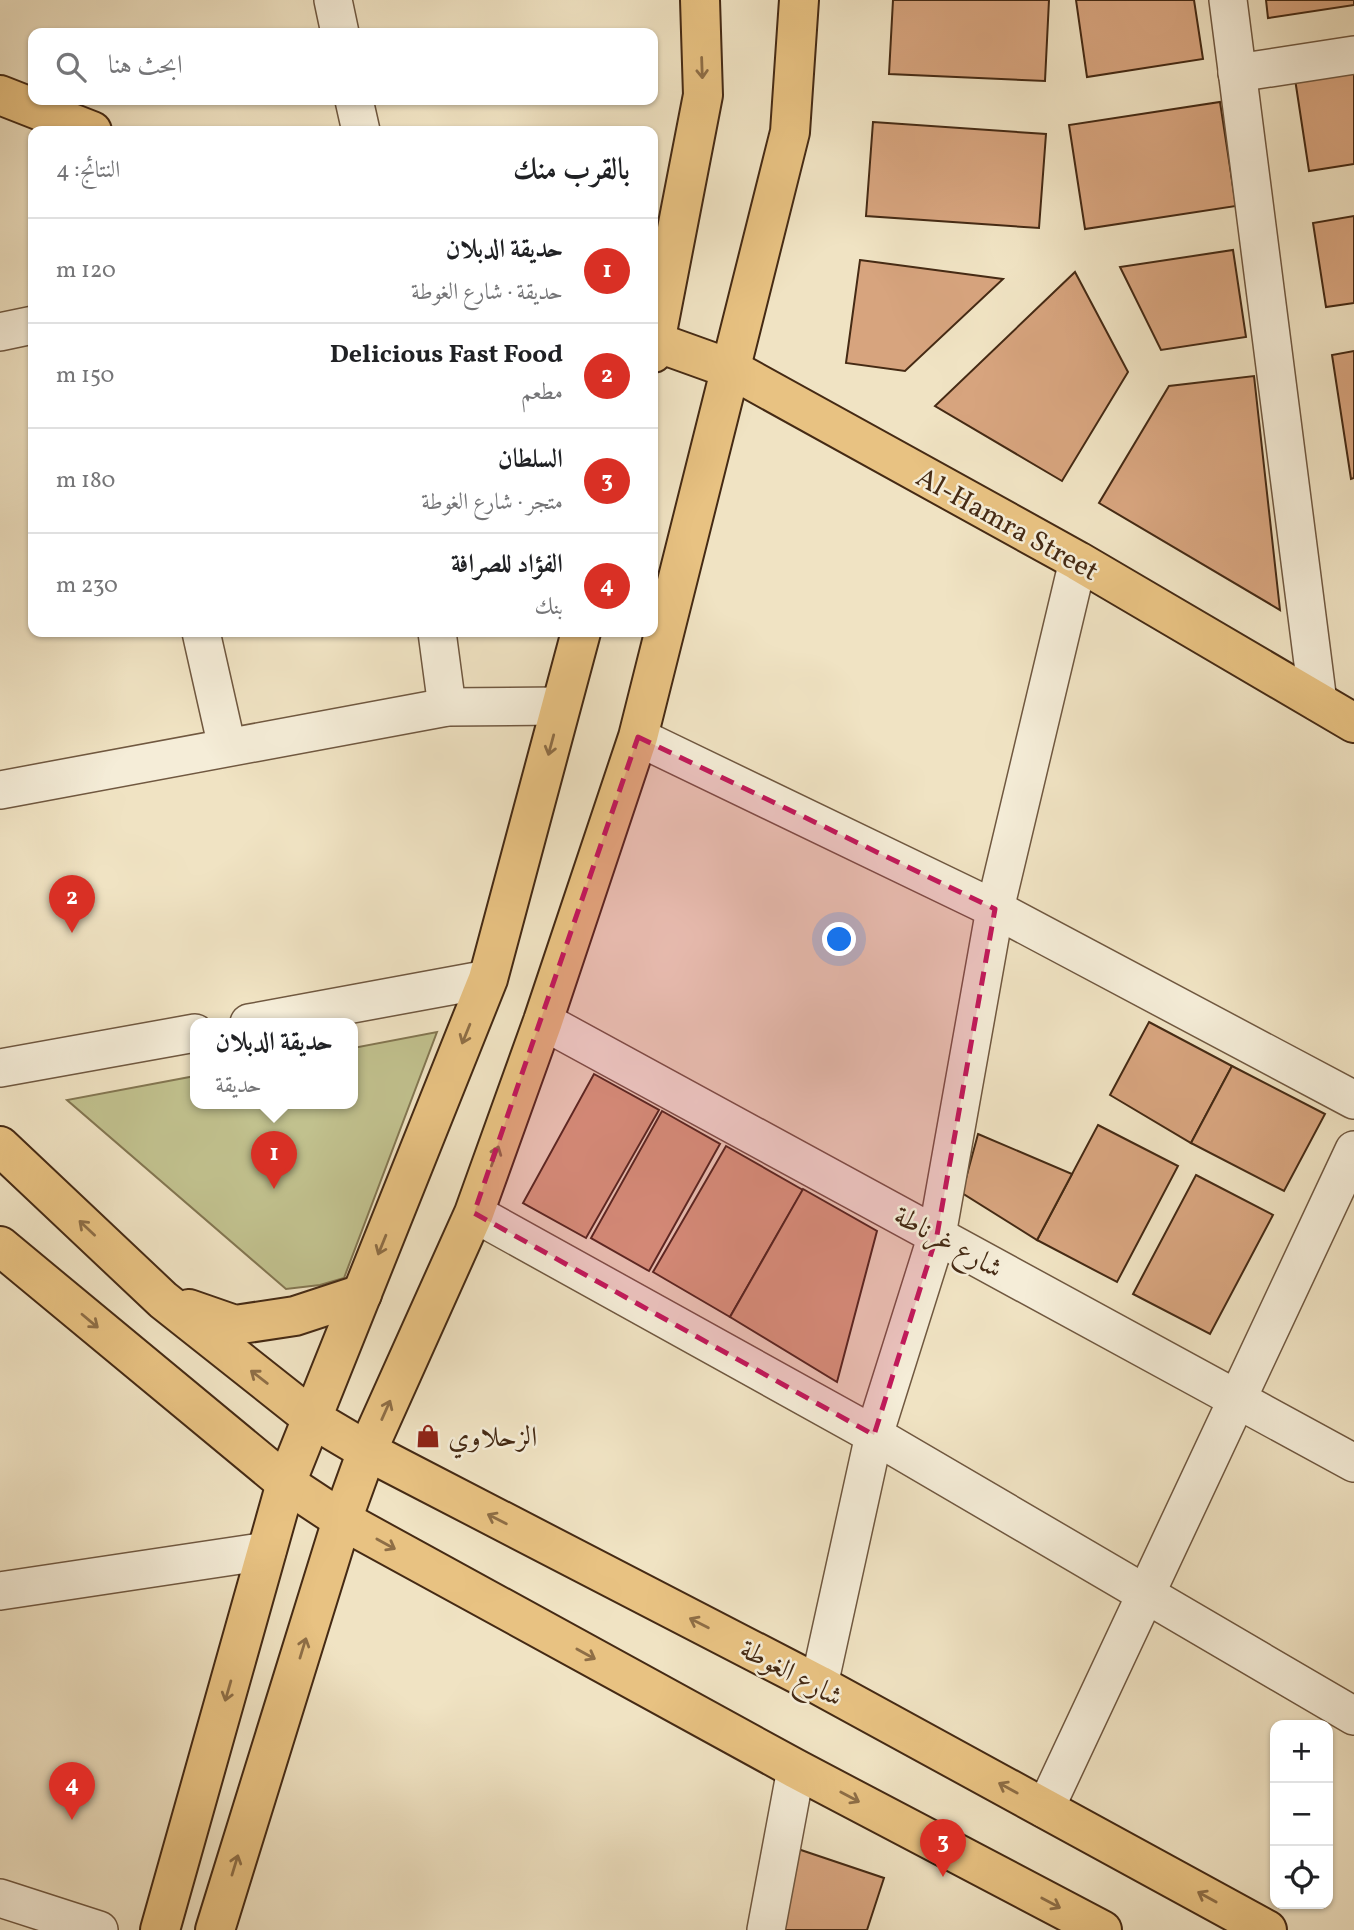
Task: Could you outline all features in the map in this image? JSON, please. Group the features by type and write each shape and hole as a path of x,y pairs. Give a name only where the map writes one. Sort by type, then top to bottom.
{"main road":[{"path":"658,325 703,95 700,0"},
{"path":"215,1930 342,1520 367,1451 474,1213 543,1021 638,737 790,132 799,0"},
{"path":"0,95 79,126"},
{"name":"Al-Hamra Street","path":"658,346 731,369 1078,561 1354,723"},
{"path":"160,1930 286,1483 488,979 580,637"},
{"name":"شارع الغوطة","path":"0,1146 163,1300 313,1419 367,1451 819,1685 1267,1930"},
{"path":"0,1246 286,1483 342,1520 796,1769 1102,1930"},
{"path":"163,1300 235,1325 295,1316 362,1294"}],"street":[{"path":"333,0 339,28"},
{"path":"1228,0 1318,702"},
{"path":"1237,73 1354,55"},
{"path":"355,105 360,126"},
{"path":"0,332 28,326"},
{"path":"819,1685 874,1436 937,1235 995,909 1078,561"},
{"path":"202,637 227,747"},
{"path":"438,637 447,707"},
{"path":"0,790 447,707 561,706"},
{"path":"638,737 995,909 1354,1100"},
{"path":"276,1018 488,979"},
{"name":"شارع غرناطة","path":"543,1021 1354,1462"},
{"path":"0,1069 190,1034"},
{"path":"1045,1809 1354,1150"},
{"path":"474,1213 874,1436 1354,1716"},
{"path":"0,1591 267,1551"},
{"path":"766,1930 796,1769"},
{"path":"0,1898 99,1930"}],"highlighted area":[{"path":"638,737 995,909 937,1235 874,1435 474,1213"}],"green space":[{"path":"437,1032 344,1278 320,1285 286,1289 67,1100 190,1077 190,1109 358,1109 358,1047"}],"building":[{"path":"893,0 1049,0 1045,81 889,74"},
{"path":"1076,0 1194,0 1203,59 1087,77"},
{"path":"1266,0 1354,0 1354,5 1268,18"},
{"path":"1354,70 1354,164 1309,171 1295,79"},
{"path":"1220,102 1236,206 1085,229 1069,125"},
{"path":"873,122 1046,134 1039,228 866,216"},
{"path":"1354,216 1354,303 1326,307 1313,223"},
{"path":"1233,250 1246,337 1161,350 1120,267"},
{"path":"860,260 1003,279 905,371 846,363"},
{"path":"1075,272 1128,372 1062,481 935,406"},
{"path":"1354,351 1354,478 1351,479 1332,355"},
{"path":"1254,376 1280,610 1099,503 1169,386"},
{"path":"1149,1022 1232,1066 1191,1143 1110,1095"},
{"path":"1232,1066 1325,1114 1284,1191 1191,1143"},
{"path":"594,1074 659,1110 586,1238 523,1203"},
{"path":"662,1111 720,1144 649,1271 591,1238"},
{"path":"1098,1125 1178,1166 1117,1282 1037,1240"},
{"path":"978,1134 1072,1174 1037,1240 962,1193"},
{"path":"726,1146 803,1190 730,1317 653,1272"},
{"path":"1196,1175 1273,1215 1210,1334 1133,1294"},
{"path":"803,1189 877,1231 837,1382 730,1317"},
{"path":"795,1848 884,1878 867,1930 771,1930"}],"place":[{"name":"Delicious Fast Food","path":"72,933"},
{"name":"حديقة الدبلان","path":"274,1189"},
{"name":"الزحلاوي","path":"428,1436"},
{"name":"الفؤاد للصرافة","path":"72,1820"},
{"name":"السلطان","path":"943,1877"}]}
